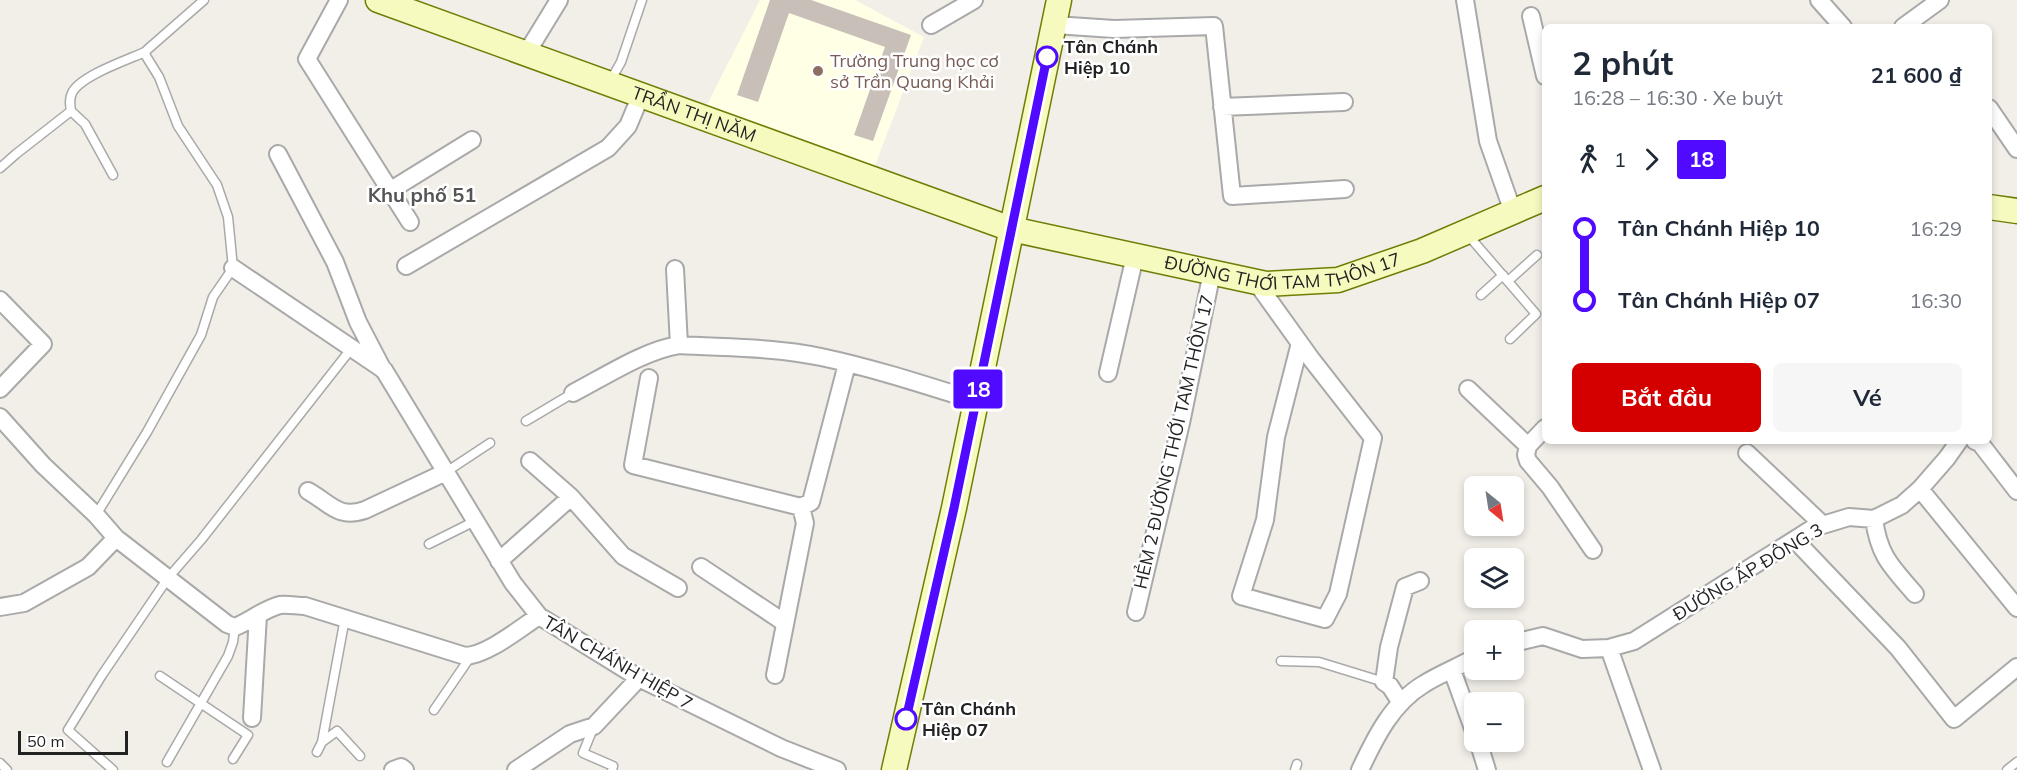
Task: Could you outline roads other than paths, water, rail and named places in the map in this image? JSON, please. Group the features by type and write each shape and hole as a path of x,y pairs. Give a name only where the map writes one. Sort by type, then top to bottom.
{"street":[{"path":"339,0 307,59 410,222"},
{"name":"TRẦN THỊ NĂM","path":"378,0 1011,229"},
{"path":"526,54 559,0"},
{"path":"931,25 974,0"},
{"path":"894,770 954,508 1059,0"},
{"path":"1465,0 1488,141 1513,212"},
{"path":"1819,0 1840,24"},
{"path":"1907,24 1940,0"},
{"path":"1531,16 1542,63"},
{"path":"1055,25 1114,28 1214,26 1232,196 1345,189"},
{"path":"406,266 608,148 628,126 641,95"},
{"path":"1222,107 1344,102"},
{"path":"1992,112 2017,149"},
{"path":"391,190 472,140"},
{"path":"278,154 335,262 358,322 384,370 499,561 539,616"},
{"name":"ĐƯỜNG THỚI TAM THÔN 17","path":"1011,229 1266,284 1338,280 1422,251 1542,199"},
{"path":"1108,373 1135,256"},
{"path":"233,268 384,370"},
{"path":"675,269 679,345"},
{"name":"HẺM 2 ĐƯỜNG THỚI TAM THÔN 17","path":"1136,612 1181,423 1212,272"},
{"path":"1256,282 1373,438 1338,594 1324,619 1241,596 1265,520 1276,437 1300,343"},
{"path":"0,300 43,344 0,388"},
{"path":"573,393 651,353 679,345 763,348 820,356 976,401"},
{"path":"650,378 633,465 801,507 811,502 847,364"},
{"path":"1468,389 1528,446"},
{"path":"2,422 116,538 227,624 235,627 283,605 305,606 458,655 471,656"},
{"path":"1542,431 1528,446 1526,455 1528,461 1550,487 1593,550"},
{"name":"ĐƯỜNG ẤP ĐÔNG 3","path":"1524,641 1543,636 1582,649 1609,648 1634,641 1813,528 1849,518 1874,519 1902,504 1920,489 1957,444"},
{"path":"1981,444 2017,491"},
{"path":"1747,453 1823,525"},
{"path":"530,461 571,497 623,556 678,588"},
{"path":"308,491 340,513 353,514 446,472"},
{"path":"1920,489 2017,608"},
{"path":"499,561 571,497"},
{"path":"775,675 805,523 801,507"},
{"path":"1874,519 1876,539 1886,560 1915,594"},
{"path":"0,607 24,603 88,567 116,538"},
{"path":"1795,540 1898,648 1954,719 2017,668"},
{"path":"701,567 785,622"},
{"path":"1401,703 1390,686 1384,682 1389,647 1405,588 1420,581"},
{"path":"252,718 258,615"},
{"name":"TÂN CHÁNH HIỆP 7","path":"471,656 489,648 539,616 639,678 771,744 837,770"},
{"path":"1609,648 1652,770"},
{"path":"1360,770 1376,736 1394,709 1422,685 1464,663"},
{"path":"1452,670 1464,703"},
{"path":"516,770 570,734 594,726 639,678"},
{"path":"1481,752 1487,770"},
{"path":"393,770 401,767 405,770"}],"lane":[{"path":"113,175 85,124 71,111 69,101 71,94 86,79 145,52 204,0"},
{"path":"609,83 621,62 642,0"},
{"path":"96,516 147,432 201,335 213,297 233,268 228,217 217,185 178,126 159,77 145,52"},
{"path":"0,168 71,111"},
{"path":"1466,232 1536,314 1510,339"},
{"path":"1481,295 1537,255"},
{"path":"113,770 68,730 102,675 168,578 201,540 351,349"},
{"path":"526,421 573,393"},
{"path":"446,472 490,444"},
{"path":"429,544 475,521"},
{"path":"317,752 322,742 345,618"},
{"path":"167,762 231,649 235,627"},
{"path":"434,710 471,656"},
{"path":"1281,660 1319,662 1384,682"},
{"path":"160,676 248,735 233,759"},
{"path":"594,726 583,753 613,766 612,770"},
{"path":"322,742 337,731 360,756"},
{"path":"2007,770 2017,762"},
{"path":"0,764 7,770"}],"place":[{"name":"Tân Chánh Hiệp 10","path":"1047,57"},
{"name":"Trường Trung học cơ sở Trần Quang Khải","path":"818,71"},
{"name":"Tân Chánh Hiệp 07","path":"906,719"}],"district":[{"name":"Khu phố 51","path":"422,195"}]}
